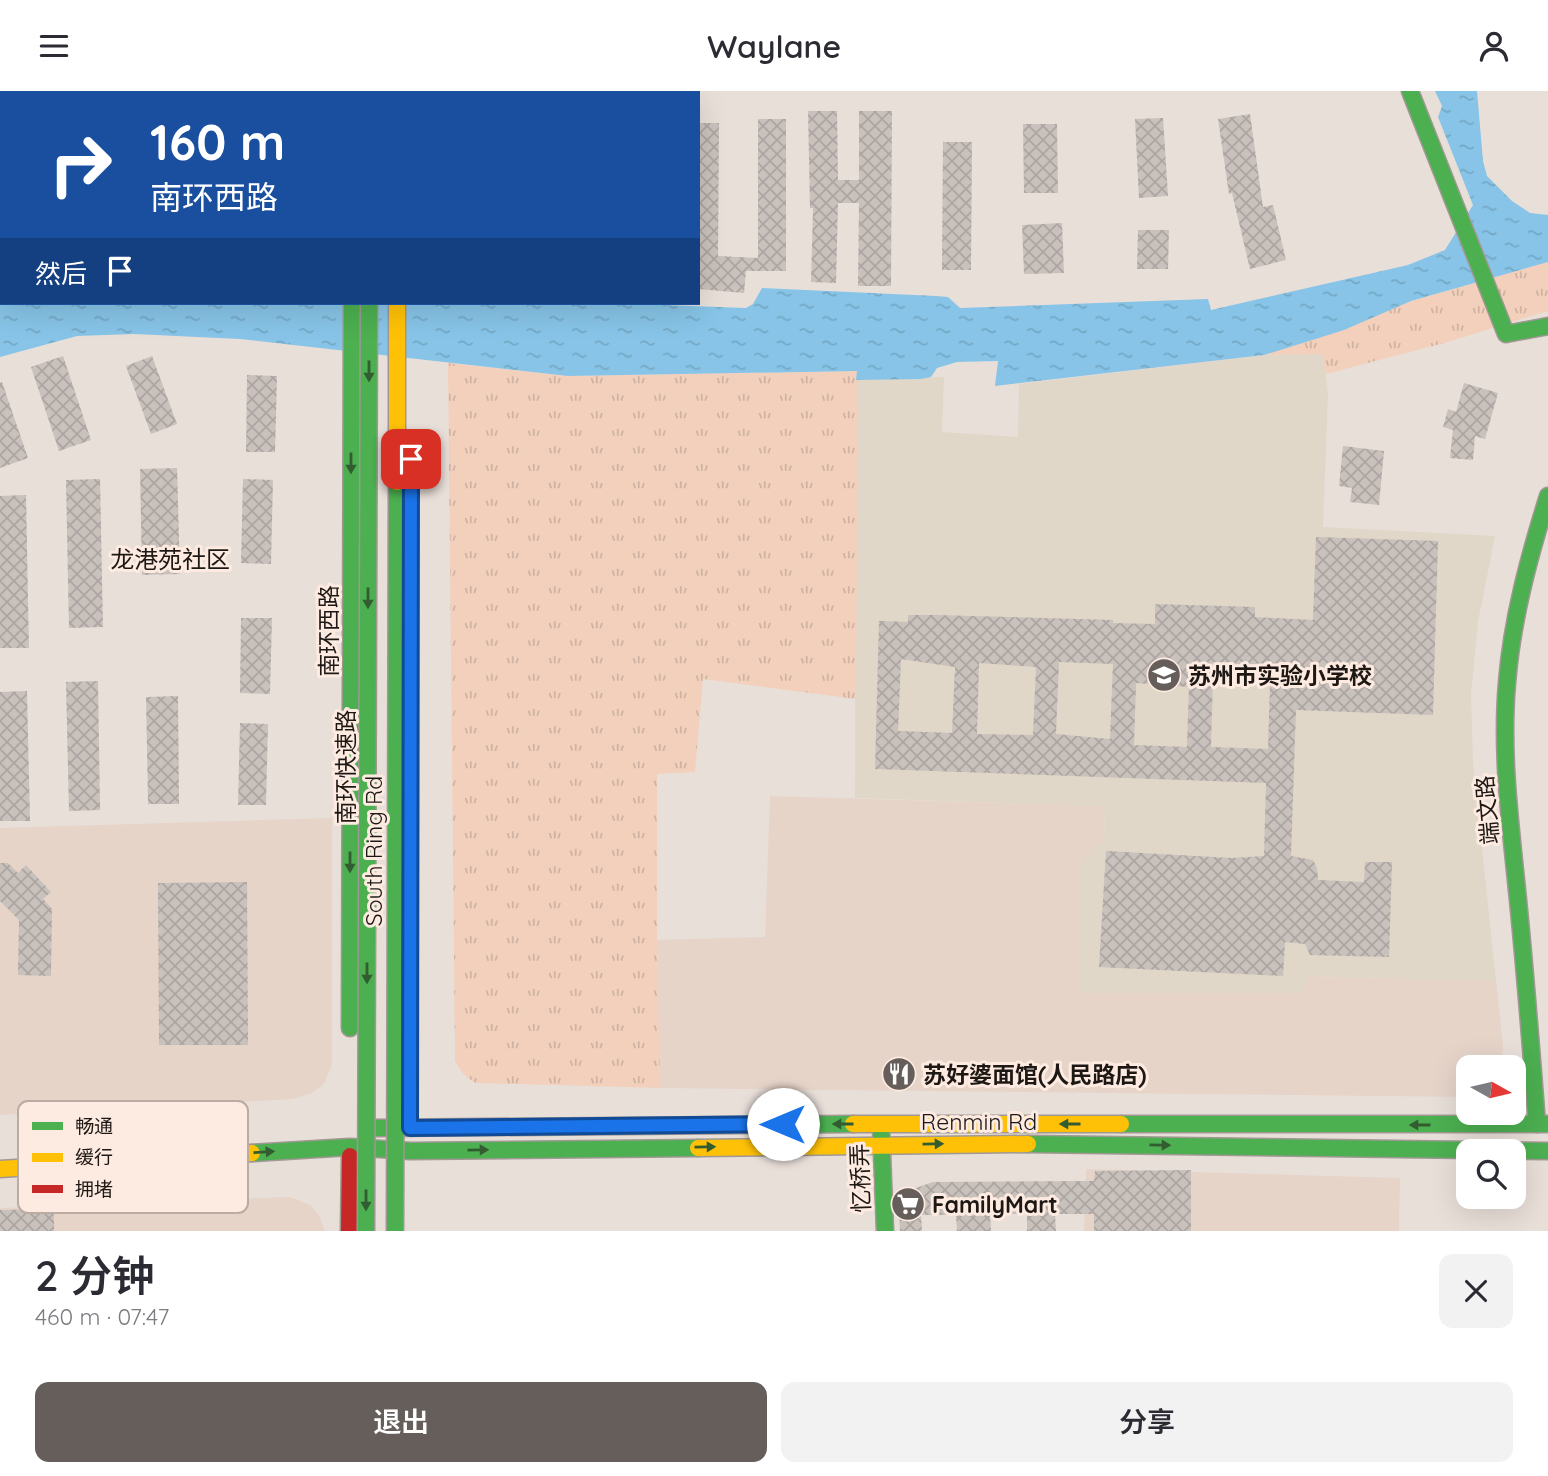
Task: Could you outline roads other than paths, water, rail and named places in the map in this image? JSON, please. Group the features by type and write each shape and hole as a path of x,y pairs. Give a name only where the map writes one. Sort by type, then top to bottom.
{"main road":[{"path":"1410,91 1506,334 1548,326"},
{"name":"南环西路","path":"350,1045 352,305"},
{"name":"南环快速路","path":"366,1231 369,305"},
{"name":"South Ring Rd","path":"395,1231 397,305"},
{"path":"409,1231 413,305"},
{"name":"端文路","path":"1543,1124 1505,773 1505,724 1507,684 1516,618 1529,559 1548,496"},
{"name":"Renmin Rd","path":"351,1147 350,1128 881,1124 1543,1124"},
{"name":"忆桥弄","path":"881,1124 886,1231"},
{"name":"Renmin Rd","path":"248,1153 351,1147 410,1150 1051,1144 1548,1151"},
{"path":"349,1231 351,1147"},
{"name":"Renmin Rd","path":"0,1169 18,1168"}],"water":[{"path":"1435,91 1477,91 1483,161 1487,176 1512,201 1530,213 1548,215 1548,262 1411,301 1344,330 1264,355 995,386 998,361 957,362 937,368 931,377 921,379 856,380 857,371 568,376 240,339 134,334 77,336 0,357 0,305 664,305 746,308 753,304 762,288 948,297 960,308 1208,299 1211,310 1408,265 1445,250 1473,205 1438,117 1442,106"}],"place":[{"name":"苏州市实验小学校","path":"1164,675"},
{"name":"苏好婆面馆(人民路店)","path":"899,1074"},
{"name":"FamilyMart","path":"908,1204"}],"district":[{"name":"龙港苑社区","path":"170,559"}]}
